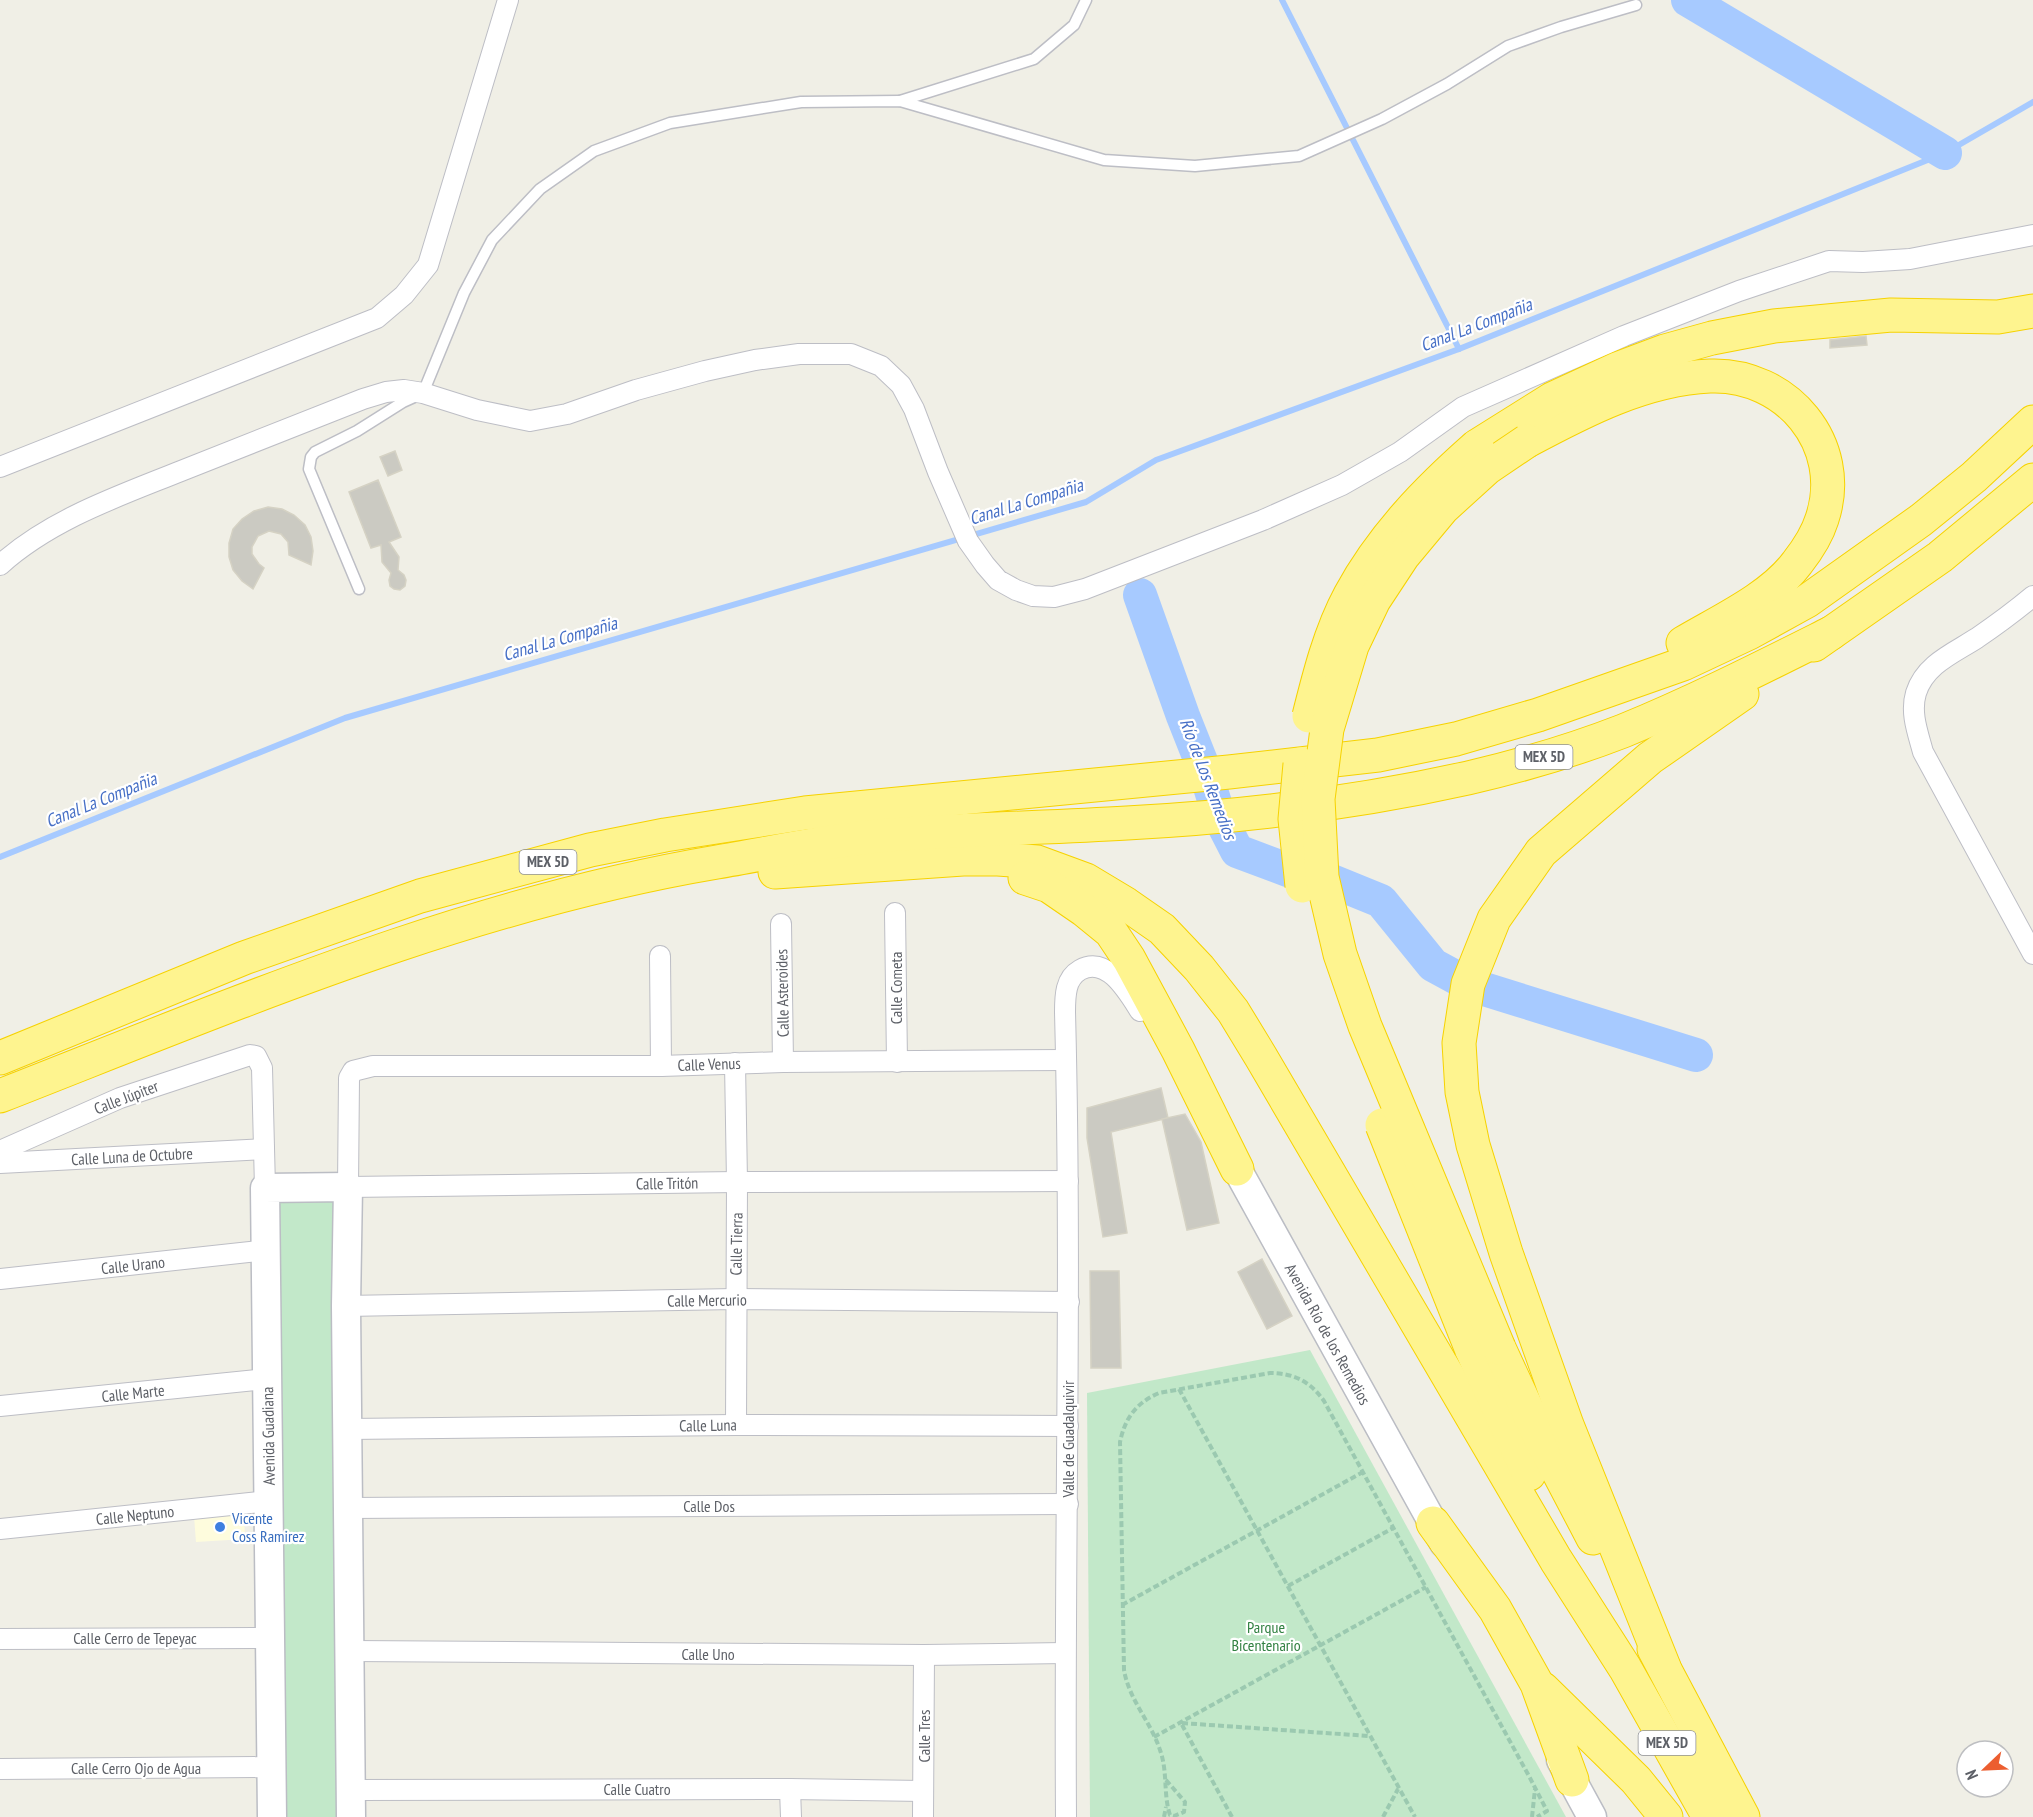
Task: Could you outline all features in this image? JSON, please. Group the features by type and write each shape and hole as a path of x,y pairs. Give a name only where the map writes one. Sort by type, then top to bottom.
{"highway":[{"path":"1664,1667 1540,1437 1485,1348 1350,1047 1318,956 1303,893 1295,819 1305,730 1321,666 1348,597 1372,558 1402,519 1434,484 1477,446 1552,399 1617,369 1665,351 1712,338 1774,326 1892,315 1998,317 2033,311"},
{"path":"1595,696 1770,590 1795,566 1816,535 1826,501 1826,466 1814,433 1794,407 1767,388 1737,378 1720,376 1671,382 1600,404 1527,441 1487,468 1443,508 1402,556 1374,600 1352,646 1327,729 1318,799 1322,877 1340,954 1365,1026 1485,1348 1510,1435 1625,1668"},
{"name":"MEX 5D","path":"0,1058 244,958 420,896 590,850 665,835 805,813 1229,772 1390,753 1456,739 1595,696 1683,664 1749,633 1807,601 1921,520 1974,477 2033,422"},
{"name":"MEX 5D","path":"0,1096 260,993 432,932 599,885 711,863 876,836 1132,823 1237,814 1388,794 1470,777 1534,760 1621,732 1832,633 1940,557 2033,480"},
{"path":"1664,1667 1568,1425 1506,1253 1473,1145 1462,1092 1459,1043 1468,984 1494,919 1541,852 1650,758 1832,633"},
{"path":"599,885 999,859 1037,862 1086,880 1162,929 1199,968 1233,1011 1262,1057 1556,1560 1625,1668"},
{"path":"963,860 1049,886 1111,932 1129,959 1178,1050 1237,1169"},
{"path":"1433,1523 1495,1609 1537,1684 1572,1780"},
{"name":"MEX 5D","path":"1664,1667 1743,1817"},
{"name":"MEX 5D","path":"1625,1668 1709,1817"},
{"path":"1537,1684 1636,1780 1666,1817"}],"street":[{"path":"0,467 377,318 404,295 428,265 508,0"},
{"path":"0,565 32,541 92,507 363,399 386,392 404,390 423,393 477,410 530,421 567,414 636,390 755,360 811,354 851,354 881,366 901,385 914,409 968,541 998,580 1033,596 1054,597 1085,589 1263,520 1342,485 1400,452 1463,407 1624,336 1739,291 1829,261 1863,262 1910,259 2033,235"},
{"path":"2033,596 1976,638 1939,661 1925,675 1915,693 1914,721 1923,752 2033,954"},
{"name":"Calle Cometa","path":"896,913 897,1062"},
{"name":"Calle Asteroides","path":"781,924 783,1062"},
{"path":"660,956 661,1066"},
{"name":"Avenida Río de los Remedios","path":"1066,1060 1067,988 1073,974 1087,967 1099,967 1114,976 1127,990 1237,1169 1433,1523 1592,1817"},
{"name":"Calle Júpiter","path":"0,1151 120,1098 243,1055 256,1056"},
{"name":"Avenida Guadiana","path":"256,1056 262,1068 267,1250 266,1379 272,1817"},
{"name":"Calle Venus","path":"348,1187 349,1078 353,1071 373,1066 661,1066 783,1062 1066,1060"},
{"name":"Valle de Guadalquivir","path":"1066,1060 1069,1302 1068,1504 1064,1653 1066,1817"},
{"name":"Calle Tierra","path":"735,1063 738,1182 735,1299 736,1425"},
{"name":"Calle Luna de Octubre","path":"0,1163 264,1149"},
{"name":"Calle Tritón","path":"265,1188 738,1182 1068,1181"},
{"path":"348,1187 346,1306 351,1804"},
{"name":"Calle Urano","path":"0,1279 267,1250"},
{"name":"Calle Mercurio","path":"346,1306 735,1299 1069,1302"},
{"name":"Calle Marte","path":"0,1406 266,1379"},
{"name":"Calle Luna","path":"348,1429 736,1425 1068,1426"},
{"name":"Calle Neptuno","path":"0,1529 269,1501"},
{"name":"Calle Dos","path":"349,1508 1068,1504"},
{"name":"Calle Cerro de Tepeyac","path":"0,1639 269,1638"},
{"name":"Calle Uno","path":"351,1651 924,1655 1064,1653"},
{"name":"Calle Tres","path":"923,1817 924,1655"},
{"name":"Calle Cerro Ojo de Agua","path":"0,1768 272,1767"},
{"path":"790,1789 791,1817"},
{"name":"Calle Cuatro","path":"351,1804 790,1789 923,1791"}],"lane":[{"path":"900,101 1034,59 1074,25 1086,0"},
{"path":"359,589 309,469 311,457 315,452 423,393 464,293 492,240 540,189 594,151 670,123 722,114 801,102 900,101 1104,160 1195,166 1299,156 1358,130 1447,84 1508,46 1561,27 1636,5"}],"path":[{"path":"1166,1780 1185,1802 1184,1812 1174,1816 1170,1815 1167,1800 1165,1765 1154,1737 1127,1686 1124,1670 1120,1442 1122,1430 1127,1418 1142,1402 1159,1393 1270,1372 1293,1375 1318,1393 1547,1811 1537,1817"},
{"path":"1179,1389 1415,1817"},
{"path":"1122,1605 1363,1472"},
{"path":"1288,1586 1393,1528"},
{"path":"1154,1737 1426,1587"},
{"path":"1180,1723 1370,1736"},
{"path":"1180,1723 1232,1817"},
{"path":"1383,1817 1399,1788"},
{"path":"1532,1817 1535,1788"},
{"path":"1164,1817 1167,1800"}],"shaded area":[{"name":"Vicente Coss Ramirez","path":"244,1512 245,1539 196,1542 194,1516"}],"green space":[{"path":"277,1201 337,1201 340,1817 279,1817"},
{"name":"Parque Bicentenario","path":"1310,1350 1566,1817 1090,1817 1087,1393"}],"building":[{"path":"1866,336 1867,345 1830,348 1830,340"},
{"path":"395,451 402,470 388,476 380,457"},
{"path":"378,480 401,537 389,542 399,557 398,570 406,580 405,586 400,590 390,586 391,573 382,562 381,545 371,548 349,492"},
{"path":"268,507 282,509 294,515 305,525 311,537 313,551 311,565 289,555 288,542 281,534 269,531 258,536 252,547 252,554 264,568 253,589 233,570 229,557 229,543 233,529 242,519 254,511"},
{"path":"1161,1088 1168,1118 1111,1132 1127,1233 1103,1237 1087,1138 1087,1108"},
{"path":"1185,1114 1201,1142 1219,1223 1187,1230 1162,1119"},
{"path":"1262,1259 1292,1316 1267,1329 1238,1272"},
{"path":"1090,1271 1119,1271 1121,1368 1091,1368"}],"waterway":[{"path":"1282,0 1459,349"},
{"path":"1688,0 1945,153"},
{"name":"Canal La Compañia","path":"0,857 345,718 1086,502 1156,460 1459,349 1945,153 2033,102"},
{"name":"Río de Los Remedios","path":"1140,595 1206,774 1219,816 1237,851 1301,875 1322,877 1381,901 1433,965 1468,984 1696,1055"}],"place":[{"name":"Vicente Coss Ramirez","path":"220,1527"}]}
